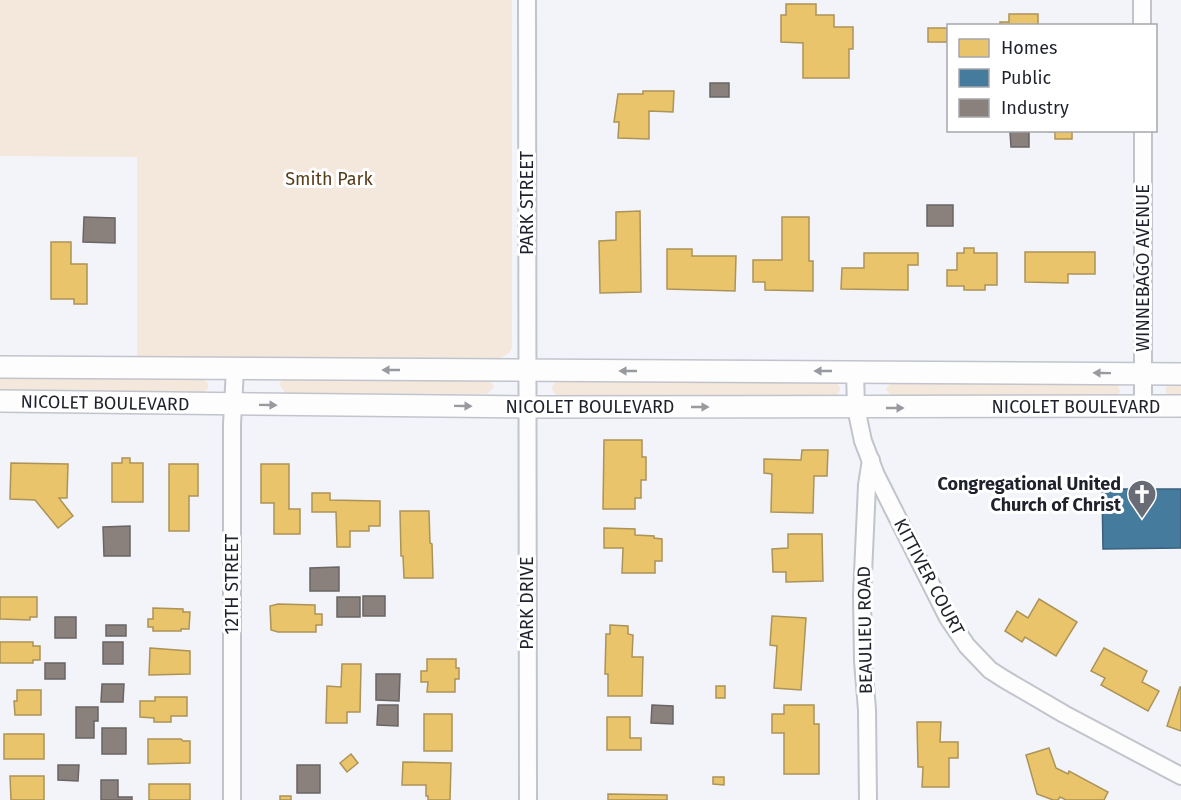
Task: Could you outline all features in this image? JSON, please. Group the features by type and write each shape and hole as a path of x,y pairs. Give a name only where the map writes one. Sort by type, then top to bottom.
{"street":[{"name":"PARK STREET","path":"527,0 527,407"},
{"path":"1142,0 1143,24"},
{"name":"WINNEBAGO AVENUE","path":"1143,132 1143,406"},
{"name":"NICOLET BOULEVARD","path":"0,367 1181,374"},
{"name":"12TH STREET","path":"232,800 235,369"},
{"name":"KITTIVER COURT","path":"855,371 856,408 863,441 876,475 957,632 978,658 1004,679 1064,714 1181,776"},
{"name":"NICOLET BOULEVARD","path":"0,401 527,407 1181,406"},
{"name":"PARK DRIVE","path":"527,407 528,800"},
{"name":"BEAULIEU ROAD","path":"868,800 862,596 867,485 871,460"}],"green space":[{"name":"Smith Park","path":"0,0 512,0 512,348 509,353 499,359 137,357 137,157 0,156"},
{"path":"0,377 202,378 208,383 208,387 203,393 0,393"},
{"path":"285,377 486,379 494,387 487,394 285,393 279,384"},
{"path":"557,380 832,380 838,384 840,389 834,396 557,395 553,392 552,387"},
{"path":"892,381 1113,382 1118,385 1120,391 1113,397 891,396 886,389"},
{"path":"1170,382 1181,382 1181,398 1169,398 1165,389"}],"building: Homes":[{"path":"786,4 816,4 816,15 834,15 834,27 853,27 853,49 849,49 849,78 803,78 803,43 781,42 781,15 786,15"},
{"path":"1009,14 1038,14 1038,24 1000,24 1000,22 1009,22"},
{"path":"928,28 947,28 947,42 928,42"},
{"path":"643,91 674,91 673,112 649,111 649,139 618,138 619,122 614,122 618,94 643,94"},
{"path":"1055,132 1072,132 1072,139 1055,139"},
{"path":"640,211 641,292 600,293 599,241 616,240 616,212"},
{"path":"782,217 809,217 809,261 813,261 813,291 765,290 765,282 753,282 753,260 782,260"},
{"path":"51,242 71,242 71,264 87,264 87,304 74,304 74,299 51,299"},
{"path":"964,248 974,248 974,253 997,253 997,285 985,285 985,290 964,290 964,286 947,286 947,270 957,270 957,253 964,253"},
{"path":"667,249 692,249 692,256 736,256 735,291 667,289"},
{"path":"1025,252 1095,252 1095,274 1068,274 1068,283 1025,282"},
{"path":"864,253 918,253 918,265 908,265 908,290 841,289 842,268 864,268"},
{"path":"604,440 642,440 642,457 646,457 646,480 641,480 641,498 635,498 635,509 603,509"},
{"path":"802,450 828,450 827,476 814,476 813,513 771,512 772,474 764,473 764,459 801,460"},
{"path":"122,458 130,458 130,463 143,463 143,502 112,502 112,463 122,463"},
{"path":"11,463 68,464 67,498 59,498 73,516 58,528 35,500 10,499"},
{"path":"169,464 198,464 198,496 189,496 189,531 169,531"},
{"path":"261,464 289,464 289,509 300,509 300,534 274,534 274,503 261,503"},
{"path":"312,493 330,493 330,500 380,501 380,526 369,526 369,531 350,531 350,547 337,547 336,512 312,512"},
{"path":"400,511 429,511 433,578 404,578"},
{"path":"604,528 635,529 635,535 662,539 662,561 655,561 655,573 622,573 623,548 604,548"},
{"path":"788,534 822,534 823,581 786,582 786,572 773,572 772,549 788,548"},
{"path":"0,597 37,597 37,617 30,617 30,620 0,619"},
{"path":"1039,599 1077,622 1056,656 1025,637 1022,642 1005,631 1017,611 1028,618"},
{"path":"278,604 315,605 315,614 322,614 322,625 316,625 316,632 271,630 270,606"},
{"path":"153,608 183,609 183,612 190,612 189,629 153,631 153,627 148,627 148,619 153,619"},
{"path":"772,616 806,618 801,690 774,688 777,646 770,645"},
{"path":"610,625 628,626 628,634 633,635 632,657 643,657 642,696 608,696 608,674 605,674 606,634 610,634"},
{"path":"0,642 33,642 33,646 40,646 40,660 33,660 33,663 0,663"},
{"path":"150,648 190,651 190,674 149,675"},
{"path":"1104,648 1147,671 1142,682 1159,691 1148,711 1101,685 1105,678 1091,671"},
{"path":"427,659 456,659 459,679 455,679 455,692 427,692 428,682 421,682 421,671 427,671"},
{"path":"342,664 361,664 360,712 347,712 347,723 326,723 327,686 341,687"},
{"path":"716,686 725,686 725,698 716,698"},
{"path":"1181,687 1181,731 1167,726"},
{"path":"17,690 41,690 41,715 15,715 14,701 17,701"},
{"path":"155,697 187,697 187,716 171,716 171,722 154,722 154,718 140,717 140,701 155,701"},
{"path":"784,705 814,705 814,724 819,724 819,774 784,774 784,733 772,733 772,714 784,714"},
{"path":"424,714 452,714 452,751 424,751"},
{"path":"607,717 630,717 630,738 641,738 641,750 607,750"},
{"path":"917,722 941,722 940,742 958,742 958,758 949,758 949,787 922,787 923,767 918,767"},
{"path":"4,734 44,734 44,759 4,759"},
{"path":"148,739 190,741 190,763 148,764"},
{"path":"1049,748 1056,768 1068,774 1069,771 1108,792 1104,800 1066,800 1060,797 1058,800 1053,800 1037,794 1026,755"},
{"path":"351,754 358,763 347,772 340,763"},
{"path":"403,762 451,763 450,800 428,800 426,785 402,785"},
{"path":"10,776 44,776 44,800 11,800"},
{"path":"713,777 724,777 724,785 713,784"},
{"path":"149,784 190,784 190,800 149,800"},
{"path":"608,794 667,795 667,800 608,800"},
{"path":"280,796 291,796 291,800 280,800"}],"building: Public":[{"name":"Congregational United Church of Christ","path":"1102,489 1181,489 1181,548 1103,549"}],"building: Industry":[{"path":"710,83 729,83 729,97 710,97"},
{"path":"1010,132 1029,132 1029,147 1011,147"},
{"path":"927,205 953,205 953,226 927,226"},
{"path":"84,217 115,218 115,243 83,242"},
{"path":"130,526 130,556 104,556 103,527"},
{"path":"339,567 339,591 310,591 310,568"},
{"path":"363,596 385,596 385,616 363,616"},
{"path":"337,597 360,597 360,617 337,617"},
{"path":"55,617 76,617 76,638 55,638"},
{"path":"106,625 126,625 126,636 106,636"},
{"path":"103,642 123,642 123,664 103,664"},
{"path":"45,663 65,663 65,679 45,679"},
{"path":"376,674 400,674 399,701 376,700"},
{"path":"102,684 124,684 123,702 101,702"},
{"path":"378,705 398,705 398,726 377,725"},
{"path":"652,705 673,706 673,724 651,723"},
{"path":"76,707 98,707 98,721 94,721 94,738 76,738"},
{"path":"102,728 126,728 126,754 102,754"},
{"path":"58,765 79,765 78,781 58,780"},
{"path":"297,765 320,765 320,793 297,793"},
{"path":"101,780 118,780 118,797 132,797 132,800 101,800"}],"place":[{"name":"Congregational United Church of Christ","path":"1142,520"}]}
